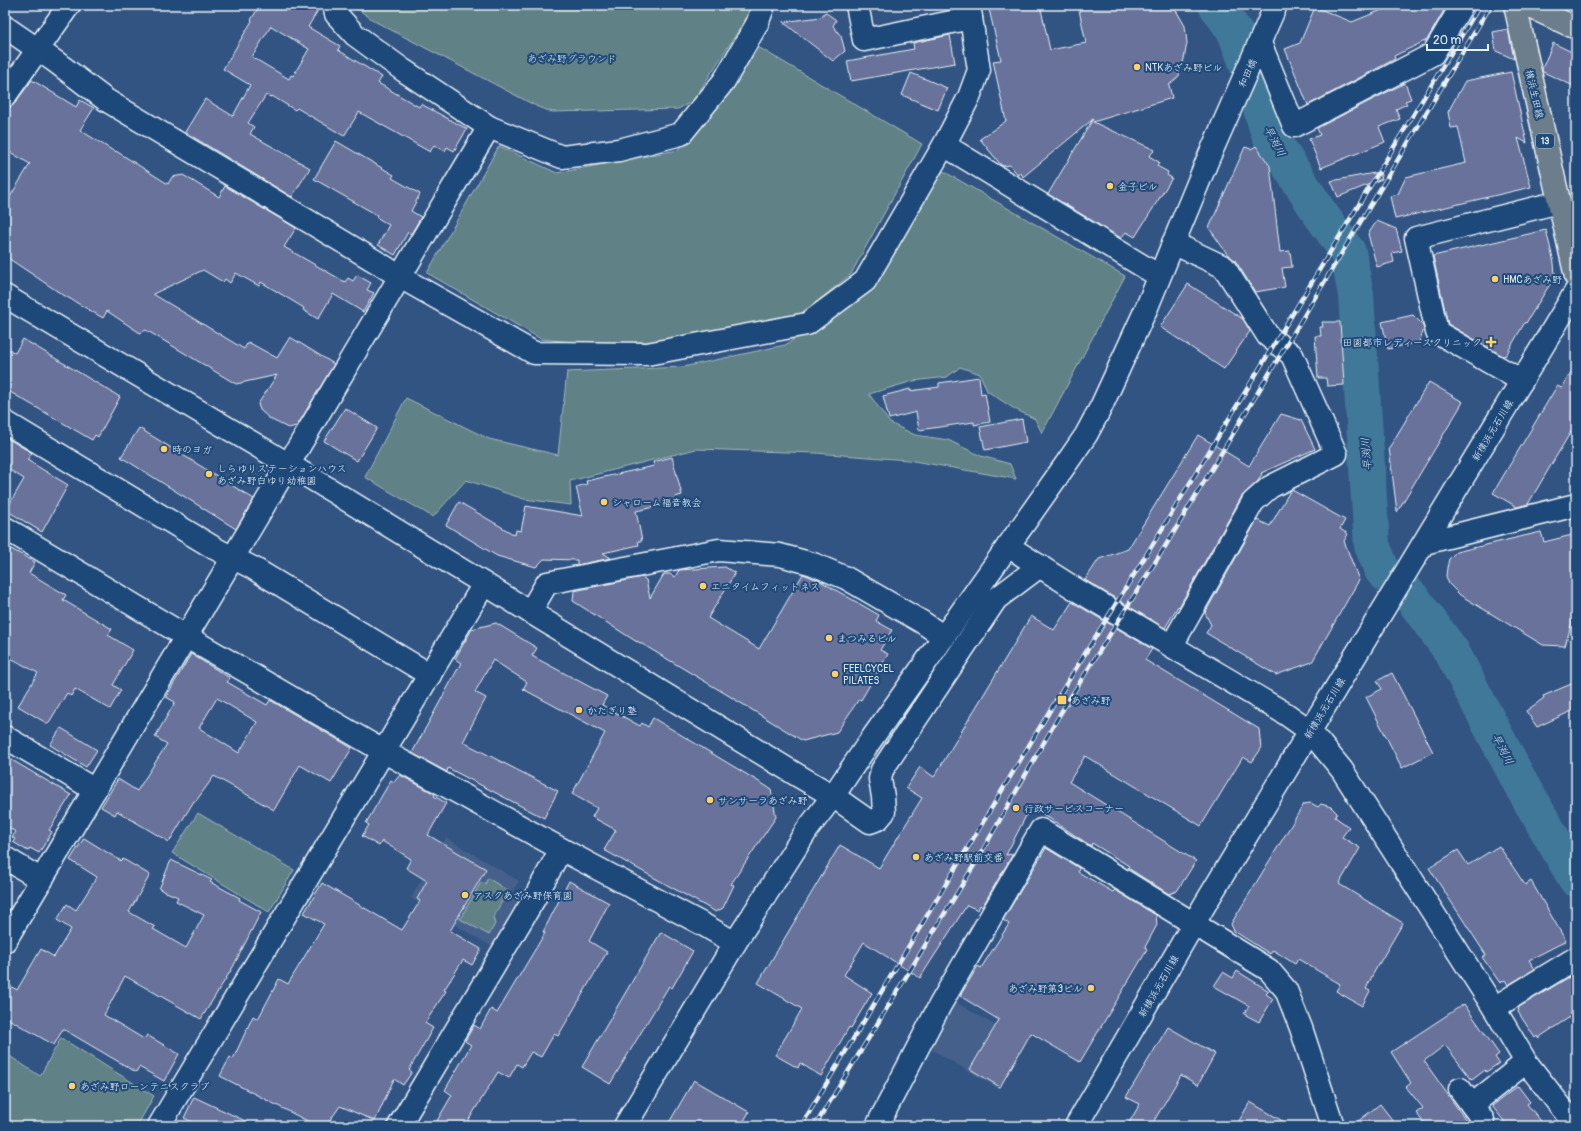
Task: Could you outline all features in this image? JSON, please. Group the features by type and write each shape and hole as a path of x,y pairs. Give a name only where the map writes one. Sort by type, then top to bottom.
{"main road":[{"name":"横浜生田線","path":"1515,5 1576,277"},
{"path":"1526,5 1576,28"}],"street":[{"path":"5,96 69,5"},
{"path":"334,5 336,14 355,35 410,74 490,127 562,158 619,150 681,134 724,81 757,24 764,5"},
{"path":"5,27 56,62 106,100 385,266 400,277 534,353 647,354 806,324 865,281 944,145 969,97 979,70 970,12 864,40 857,5"},
{"name":"和田橋","path":"625,1126 735,943 807,830 833,796 868,744 1066,464 1096,417 1160,276 1276,5"},
{"path":"1260,43 1294,126 1433,54 1462,5"},
{"path":"5,941 235,558 288,464 490,127"},
{"path":"944,145 1160,276"},
{"path":"1522,381 1437,332 1416,238 1559,202"},
{"path":"1172,645 1253,502 1270,486 1336,454 1292,355 1268,336 1224,267 1174,243"},
{"name":"新横浜元石川線","path":"1076,1126 1310,731 1576,291"},
{"path":"5,296 288,464 797,776 833,796 870,822 878,819 884,812 884,796 880,779 882,770 996,598 1040,566"},
{"path":"5,422 430,675"},
{"path":"1424,543 1576,505"},
{"path":"5,528 187,637 383,751 561,849 698,921 735,943"},
{"path":"1008,546 1286,714 1310,731 1342,770 1494,1008 1526,1062 1576,1126"},
{"path":"530,612 547,583 720,550 780,556 813,564 846,578 922,622 944,637"},
{"path":"159,1126 484,584"},
{"path":"5,736 95,790"},
{"path":"877,1126 940,1005 1041,830 1269,970 1286,990 1301,1028 1333,1126"},
{"path":"399,1126 534,900 561,849"},
{"path":"5,858 42,880"},
{"path":"1494,1008 1576,958"},
{"path":"1471,1105 1526,1062"}],"shaded area":[{"name":"アスクあざみ野保育園","path":"446,838 519,881 512,892 523,899 494,948 411,898"},
{"path":"954,1001 1026,1044 999,1089 929,1048"}],"green space":[{"name":"あざみ野グラウンド","path":"352,5 755,5 693,101 678,109 552,112 538,107 376,22"},
{"path":"758,47 922,144 851,274 803,313 651,342 585,343 541,339 427,273 499,146 557,173 678,150 733,87"},
{"path":"943,171 1125,276 1042,433 1035,419 1013,408 987,391 980,374 960,367 947,377 913,381 869,394 890,423 915,435 948,440 981,456 1010,464 1016,479 908,460 816,453 696,449 570,481 571,505 524,499 466,480 433,517 365,477 406,398 489,439 558,455 567,372 683,367 785,345 866,295"},
{"path":"198,813 294,870 269,912 172,853"},
{"path":"488,878 508,891 493,917 495,924 489,935 460,919 481,882 485,884"},
{"name":"あざみ野ローンテニスクラブ","path":"61,1038 154,1096 137,1126 5,1126 5,1053 40,1076"}],"building":[{"path":"260,5 321,5 308,27 340,46 338,50 382,77 378,83 419,107 421,104 467,129 454,151 447,147 445,151 434,145 430,152 359,112 344,136 297,108 295,110 272,96 266,95 248,123 254,127 250,134 310,168 292,197 185,132 205,99 233,116 250,85 223,69 252,21 251,20","holes":["271,26 309,49 293,76 291,75 289,79 252,57"]},
{"path":"988,5 1040,5 1050,50 1086,43 1078,5 1171,5 1177,12 1185,26 1187,43 1179,76 1169,85 1172,98 1093,122 1155,150 1149,156 1159,162 1157,166 1168,172 1167,175 1172,178 1135,237 1126,232 1121,238 1048,194 1093,119 1023,177 1021,173 1018,175 1010,165 1001,165 980,139 1006,121 993,61 1001,60"},
{"path":"1394,5 1447,5 1427,40 1394,56 1395,59 1308,105 1285,49 1300,43 1315,7 1352,22"},
{"path":"825,12 836,20 833,26 841,36 845,51 833,61 783,22 821,17"},
{"path":"1508,29 1514,59 1496,51 1493,32"},
{"path":"950,35 955,63 851,81 847,61 914,49 913,43"},
{"path":"1553,43 1576,54 1576,87 1543,72 1542,69"},
{"path":"1511,72 1527,143 1518,138 1531,187 1395,219 1390,196 1398,194 1406,177 1466,163 1458,127 1451,128 1448,112 1465,81"},
{"path":"911,73 947,88 938,110 902,95"},
{"path":"32,80 76,107 80,100 94,108 80,130 168,184 172,177 183,175 219,197 225,186 296,228 284,247 345,282 348,278 353,281 357,275 371,283 367,290 374,293 363,312 333,294 318,319 303,310 304,308 261,282 259,286 236,273 230,283 225,279 223,282 203,270 153,294 244,349 248,342 277,358 290,337 334,364 297,426 288,428 270,419 260,410 258,404 277,375 236,384 146,330 140,333 107,311 103,318 60,293 5,256 5,205 30,164 5,149 5,108 11,107 15,103"},
{"path":"1405,83 1411,99 1405,101 1407,104 1396,109 1400,119 1379,127 1385,142 1321,168 1309,139 1320,135 1317,128"},
{"path":"336,141 394,175 392,178 420,194 411,211 421,217 411,234 408,232 395,255 378,245 389,225 376,217 377,215 314,179"},
{"path":"1256,146 1270,166 1280,252 1290,251 1292,267 1282,268 1285,287 1255,292 1235,260 1228,255 1209,228 1245,147 1251,149"},
{"path":"1380,172 1382,179 1338,197 1331,181"},
{"path":"1377,221 1396,229 1402,251 1392,253 1394,262 1377,267 1368,234"},
{"name":"HMCあざみ野","path":"1546,230 1554,263 1555,276 1526,323 1525,322 1506,355 1503,356 1448,324 1433,256"},
{"path":"1188,284 1243,319 1250,331 1224,369 1160,327"},
{"name":"田園都市レディースクリニック","path":"1413,315 1422,324 1424,329 1419,342 1388,349 1382,322"},
{"path":"1322,322 1340,322 1344,385 1327,386 1326,378 1318,378 1315,336 1321,336 1320,327 1323,327"},
{"path":"23,339 120,397 98,437 95,435 92,440 5,389 5,347 15,353"},
{"path":"1576,363 1576,423 1528,504 1517,507 1493,493 1557,386 1562,388"},
{"path":"979,377 981,394 985,393 990,422 974,425 974,422 919,430 916,412 889,419 883,396 910,389 910,391 939,387 939,383"},
{"path":"1429,382 1463,402 1397,512 1389,448"},
{"path":"345,408 377,428 357,461 324,441"},
{"path":"1281,414 1301,420 1315,449 1261,473 1262,474 1258,481 1242,496 1179,607 1178,606 1165,628 1085,580 1099,559 1128,549 1198,435 1249,466"},
{"path":"1022,419 1026,442 985,450 980,427"},
{"path":"139,428 254,499 236,529 121,457"},
{"path":"5,437 32,453 27,460 68,485 42,532 6,510 24,479 5,467"},
{"path":"672,457 682,495 675,497 677,502 636,511 642,541 638,541 639,545 603,553 611,558 577,565 577,560 544,559 536,567 497,556 446,525 459,502 515,535 516,530 521,531 526,506 583,516 576,487 587,484 586,481 654,466 653,462"},
{"path":"1292,490 1345,520 1340,529 1348,534 1344,541 1359,580 1312,662 1276,675 1206,633 1211,625 1205,613 1257,520 1270,526"},
{"path":"1541,532 1544,542 1576,534 1576,608 1565,646 1543,645 1460,595 1449,584 1446,576 1449,559 1456,552"},
{"path":"11,549 35,562 29,573 66,595 63,600 112,629 108,635 133,650 113,685 121,690 110,709 75,689 71,696 67,693 48,724 18,706 38,673 5,655 5,560"},
{"path":"725,567 735,573 708,618 759,649 803,574 820,581 879,615 876,621 892,630 880,650 888,654 861,700 859,699 837,732 803,741 637,642 573,601 574,591 642,577 646,580 650,598 664,574 670,574 675,577 679,570"},
{"path":"1072,602 1152,649 1145,660 1259,729 1261,749 1252,762 1243,757 1201,826 1085,756 1069,782 1196,861 1177,891 1169,894 1128,868 1129,866 1092,843 1091,846 1031,806 1006,855 1013,854 982,907 980,905 978,910 967,905 920,978 864,942 844,975 872,993 851,1028 849,1027 821,1076 800,1063 798,1068 775,1055 802,1009 758,983 840,845 879,868 922,798 906,788 920,767 934,777 1031,616 1054,630"},
{"path":"496,623 537,648 532,656 607,696 602,705 640,726 642,723 648,727 653,718 771,789 776,817 731,884 734,885 723,908 716,912 604,850 616,830 592,817 597,808 572,794 605,733 523,689 527,682 493,660 475,692 486,698 463,742 558,791 544,818 448,768 447,772 412,753 461,663 455,659 472,629"},
{"path":"191,654 230,678 227,682 267,705 270,700 352,748 331,783 300,765 274,810 214,776 196,801 194,801 169,842 117,811 115,815 101,807 118,779 137,791 167,744 155,737 175,702 166,697","holes":["217,698 257,722 239,753 199,728"]},
{"path":"1392,673 1433,752 1402,768 1366,697 1382,689 1377,681"},
{"path":"1576,682 1576,709 1537,727 1526,711 1544,698 1543,696"},
{"path":"61,728 97,750 86,767 50,745"},
{"path":"5,756 71,795 49,830 52,832 39,853 30,848 28,851 13,842 15,839 12,837 16,832 5,826"},
{"path":"400,775 435,794 434,796 446,803 428,835 486,869 450,931 481,949 472,965 463,960 444,990 446,991 425,1023 433,1028 409,1070 412,1072 403,1085 394,1079 375,1121 340,1106 326,1126 317,1126 220,1076 230,1057 233,1059 253,1016 258,1019 279,979 288,984 324,924 304,913 322,883 402,930 420,901 417,899 427,881 406,868 411,859 382,841 379,846 362,836 369,825 366,823 391,780 394,782"},
{"path":"1311,803 1318,807 1321,804 1331,807 1337,813 1335,817 1349,827 1342,837 1360,848 1339,884 1403,923 1373,974 1366,989 1370,991 1362,1006 1336,991 1340,984 1298,959 1295,964 1273,950 1270,954 1234,931 1231,924 1304,804"},
{"path":"84,838 121,861 123,859 150,875 129,912 155,927 153,929 186,948 204,915 176,901 178,897 159,889 171,860 212,880 210,882 240,898 239,900 261,912 233,967 201,1019 125,976 104,1015 144,1039 147,1035 179,1054 164,1081 139,1067 136,1072 63,1029 54,1045 5,1017 5,983 17,990 41,949 54,957 71,929 57,920 67,904 76,910 97,877 70,860"},
{"path":"1499,846 1525,885 1531,881 1566,941 1529,960 1535,969 1508,985 1505,980 1500,983 1482,957 1486,955 1429,868 1458,850 1468,865"},
{"path":"1046,848 1079,868 1078,872 1113,892 1115,890 1156,915 1157,925 1145,947 1147,950 1080,1062 1031,1033 1000,1087 970,1069 999,1020 960,996 978,966 981,968 1009,924 1003,920"},
{"path":"569,881 609,903 589,941 607,952 558,1036 554,1034 541,1057 531,1052 522,1067 517,1064 509,1078 498,1072 465,1126 434,1126 452,1095 445,1090 471,1045 465,1041 474,1025 480,1029 491,1009 497,1013 545,933 543,932"},
{"path":"661,932 693,951 672,988 669,986 610,1084 582,1067"},
{"path":"1237,971 1269,991 1266,994 1273,999 1259,1022 1244,1014 1249,1006 1214,986 1223,972 1233,978"},
{"path":"1576,973 1576,1013 1538,1038 1537,1036 1535,1038 1518,1012 1519,1007"},
{"path":"1464,1004 1499,1054 1495,1057 1499,1063 1486,1072 1485,1070 1472,1080 1445,1045 1424,1061 1470,1126 1427,1126 1416,1113 1423,1108 1406,1087 1411,1083 1391,1052"},
{"path":"1168,1027 1215,1054 1198,1085 1181,1075 1151,1126 1127,1126 1140,1104 1126,1097"},
{"path":"694,1080 749,1112 741,1126 667,1126"},
{"path":"1518,1086 1530,1102 1527,1104 1545,1126 1508,1126 1492,1106"},
{"path":"194,1097 256,1126 200,1126 184,1118"},
{"path":"1250,1102 1291,1126 1236,1126"},
{"path":"1380,1104 1397,1126 1352,1126"}],"waterway":[{"name":"早渕川","path":"1216,5 1235,32 1245,58 1269,134 1319,212 1348,252 1356,295 1372,545 1382,570 1413,599 1452,652 1522,786 1576,879"}],"railway":[{"path":"801,1126 1052,707 1156,539 1480,5"},
{"path":"815,1126 976,862 1060,714 1166,545 1491,5"}],"place":[{"name":"NTKあざみ野ビル","path":"1137,67"},
{"name":"金子ビル","path":"1110,186"},
{"name":"HMCあざみ野","path":"1495,279"},
{"name":"田園都市レディースクリニック","path":"1491,342"},
{"name":"時のヨガ","path":"164,449"},
{"name":"しらゆりステーションハウス あざみ野白ゆり幼稚園","path":"209,474"},
{"name":"シャローム福音教会","path":"604,502"},
{"name":"エニタイムフィットネス","path":"703,586"},
{"name":"まつみるビル","path":"829,638"},
{"name":"FEELCYCEL PILATES","path":"835,674"},
{"name":"あざみ野","path":"1062,700"},
{"name":"かたぎり塾","path":"579,710"},
{"name":"サンサーラあざみ野","path":"710,800"},
{"name":"行政サービスコーナー","path":"1016,808"},
{"name":"あざみ野駅前交番","path":"916,857"},
{"name":"アスクあざみ野保育園","path":"465,895"},
{"name":"あざみ野第3ビル","path":"1091,988"},
{"name":"あざみ野ローンテニスクラブ","path":"72,1086"}]}
